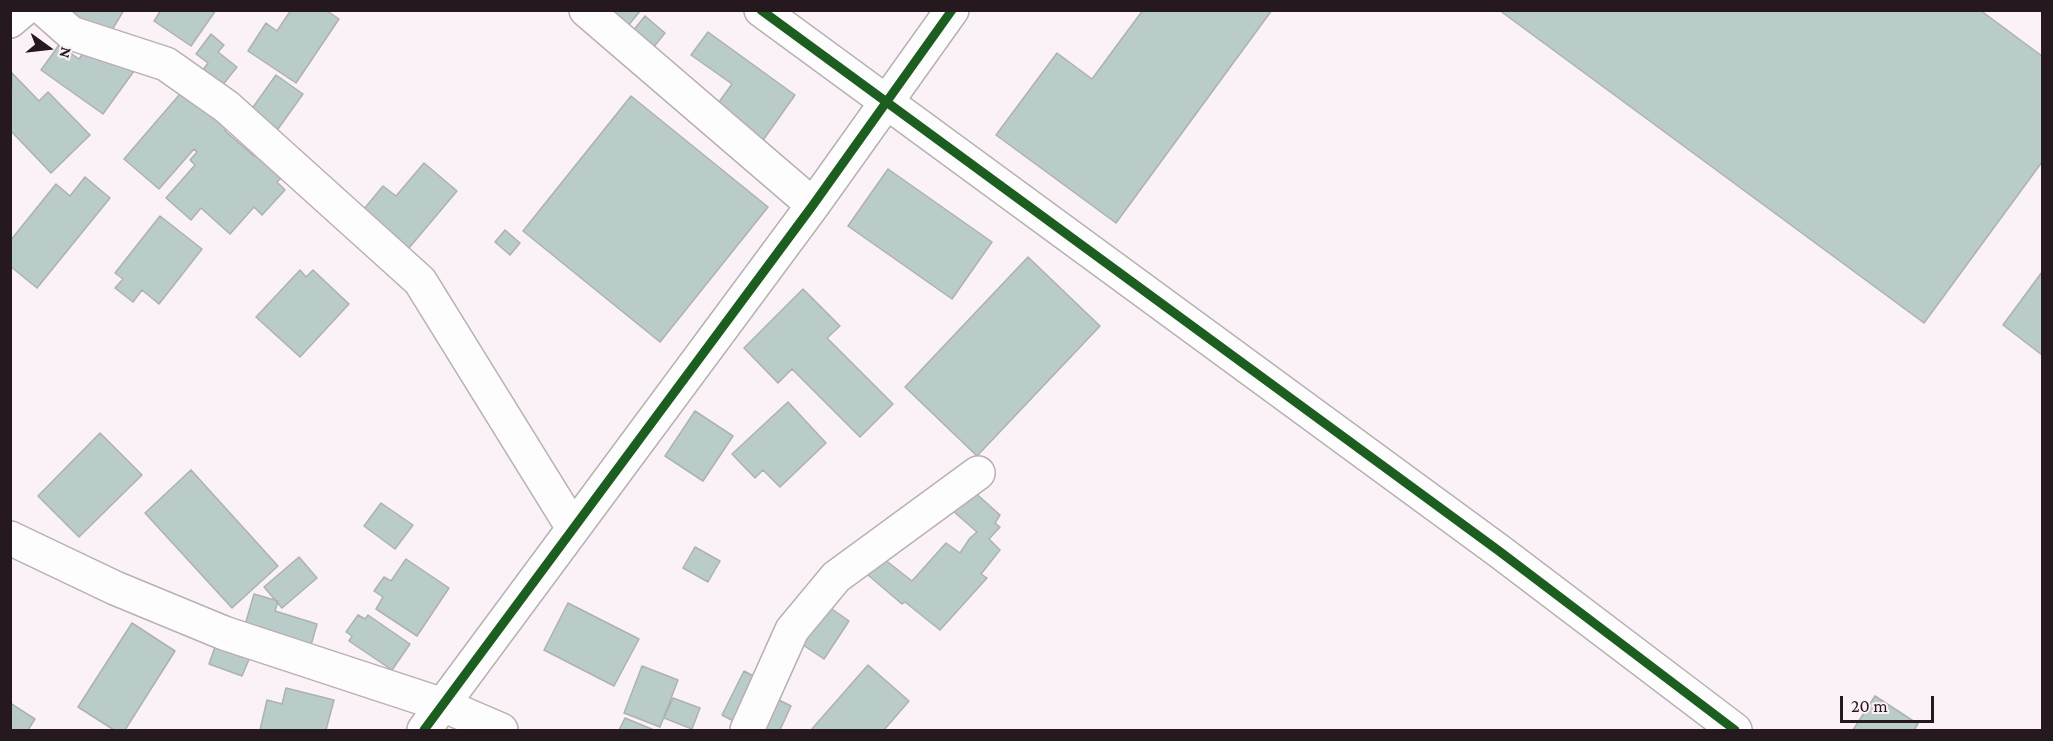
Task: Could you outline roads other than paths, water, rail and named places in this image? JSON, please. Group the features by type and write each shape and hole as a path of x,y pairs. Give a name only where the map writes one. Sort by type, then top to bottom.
{"street":[{"path":"10,21 23,10"},
{"path":"45,10 71,33 166,64 218,101 420,281 573,528"},
{"path":"586,10 813,204"},
{"path":"761,10 1499,551 1735,730"},
{"path":"424,730 813,204 952,10"},
{"path":"747,730 792,630 836,577 978,473"},
{"path":"10,538 115,588 224,633 443,705 501,730"}]}
